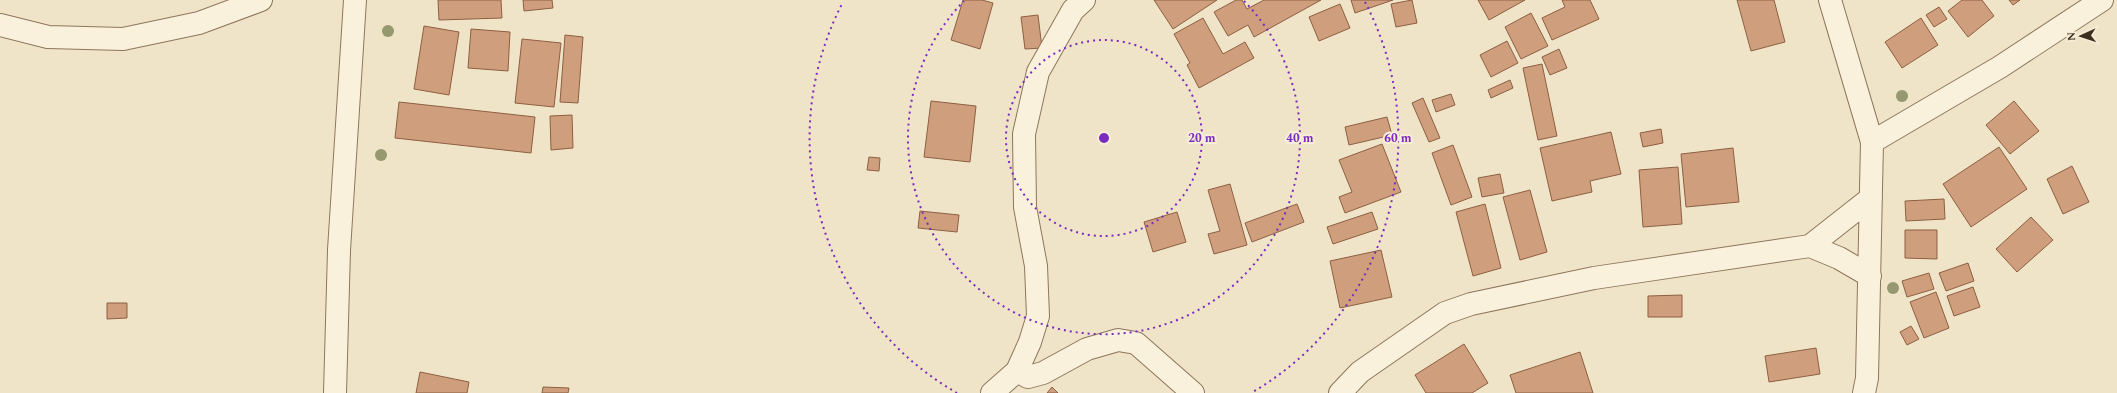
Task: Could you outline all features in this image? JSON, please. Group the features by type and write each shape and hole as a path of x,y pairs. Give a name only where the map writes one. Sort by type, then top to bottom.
{"street":[{"path":"0,25 48,37 123,39 199,23 261,0"},
{"path":"335,393 339,250 355,0"},
{"path":"992,393 1017,370 1030,342 1038,316 1036,266 1025,206 1024,134 1038,72 1073,10 1084,0"},
{"path":"1830,0 1872,142 1867,378 1864,393"},
{"path":"1872,142 2000,67 2102,0"},
{"path":"1340,393 1360,372 1445,313 1472,304 1594,278 1810,246 1871,198"},
{"path":"1810,246 1839,258 1870,276"},
{"path":"1017,370 1028,377 1036,375 1087,349 1118,340 1136,342 1193,393"}],"building":[{"path":"438,0 501,0 502,18 439,20"},
{"path":"523,0 552,0 553,8 524,11"},
{"path":"963,0 982,0 993,3 980,49 951,40"},
{"path":"1154,0 1217,0 1173,29"},
{"path":"1236,0 1242,0 1247,9 1264,0 1321,0 1254,37 1248,25 1228,36 1214,12"},
{"path":"1351,0 1393,0 1355,13"},
{"path":"1412,0 1417,23 1396,27 1391,4"},
{"path":"1478,0 1525,0 1489,20"},
{"path":"1562,0 1590,0 1599,19 1552,40 1542,18 1565,7"},
{"path":"1737,0 1774,0 1785,42 1751,51"},
{"path":"1962,0 1982,0 1994,16 1968,37 1948,11"},
{"path":"2009,0 2020,0 2013,5"},
{"path":"1340,4 1350,28 1319,41 1309,17"},
{"path":"1939,7 1947,19 1934,27 1926,15"},
{"path":"1531,13 1548,46 1521,59 1505,27"},
{"path":"1038,15 1042,48 1025,49 1021,17"},
{"path":"1203,18 1223,54 1245,42 1254,58 1199,88 1187,65 1190,63 1174,34"},
{"path":"1921,18 1938,45 1902,68 1885,42"},
{"path":"424,26 459,32 449,95 414,89"},
{"path":"471,29 510,32 508,71 468,68"},
{"path":"565,35 583,37 578,103 560,102"},
{"path":"522,39 561,43 554,107 515,103"},
{"path":"1507,41 1518,63 1491,77 1480,55"},
{"path":"1559,49 1567,68 1550,75 1542,57"},
{"path":"1542,64 1557,136 1538,140 1523,68"},
{"path":"1510,80 1513,88 1491,98 1488,90"},
{"path":"1451,94 1455,105 1436,112 1432,100"},
{"path":"1423,98 1440,138 1429,142 1412,103"},
{"path":"931,101 976,106 970,162 924,157"},
{"path":"2014,101 2039,131 2010,154 1986,125"},
{"path":"399,102 535,117 531,153 395,138"},
{"path":"572,115 573,148 551,150 550,116"},
{"path":"1387,117 1392,135 1349,145 1345,127"},
{"path":"1661,129 1663,143 1643,147 1640,133"},
{"path":"1611,132 1621,174 1590,181 1592,192 1552,201 1540,148"},
{"path":"1382,144 1401,192 1345,213 1339,197 1352,192 1339,160"},
{"path":"1453,145 1472,197 1451,205 1432,153"},
{"path":"1999,147 2027,189 1971,227 1943,184"},
{"path":"1733,148 1739,202 1686,207 1681,154"},
{"path":"869,157 880,158 879,171 867,170"},
{"path":"2072,166 2089,202 2063,214 2047,179"},
{"path":"1678,167 1682,224 1643,227 1639,170"},
{"path":"1500,174 1504,193 1482,197 1478,178"},
{"path":"1230,184 1247,245 1214,254 1208,234 1220,231 1208,190"},
{"path":"1530,190 1547,252 1520,260 1503,197"},
{"path":"1944,199 1945,219 1906,221 1905,201"},
{"path":"1297,204 1304,222 1252,242 1245,223"},
{"path":"1485,204 1501,268 1473,276 1456,212"},
{"path":"920,211 959,215 957,232 918,228"},
{"path":"1177,212 1186,242 1153,252 1144,222"},
{"path":"1372,212 1378,229 1333,244 1327,227"},
{"path":"2031,217 2053,240 2017,272 1996,249"},
{"path":"1905,230 1937,230 1937,259 1905,258"},
{"path":"1381,250 1392,297 1340,308 1330,261"},
{"path":"1968,263 1974,281 1946,291 1939,273"},
{"path":"1929,273 1934,289 1907,297 1902,281"},
{"path":"1973,287 1980,307 1954,316 1947,296"},
{"path":"1936,292 1949,328 1924,338 1910,302"},
{"path":"1682,295 1682,317 1648,317 1648,296"},
{"path":"107,303 127,303 127,318 107,319"},
{"path":"1911,326 1919,339 1907,345 1900,332"},
{"path":"1464,344 1488,383 1472,393 1426,393 1415,375"},
{"path":"1816,348 1820,374 1769,382 1765,356"},
{"path":"1580,352 1593,393 1516,393 1510,375"},
{"path":"420,372 469,382 467,393 416,393"},
{"path":"543,387 569,388 568,393 542,393"},
{"path":"1052,387 1058,393 1047,393"}]}
